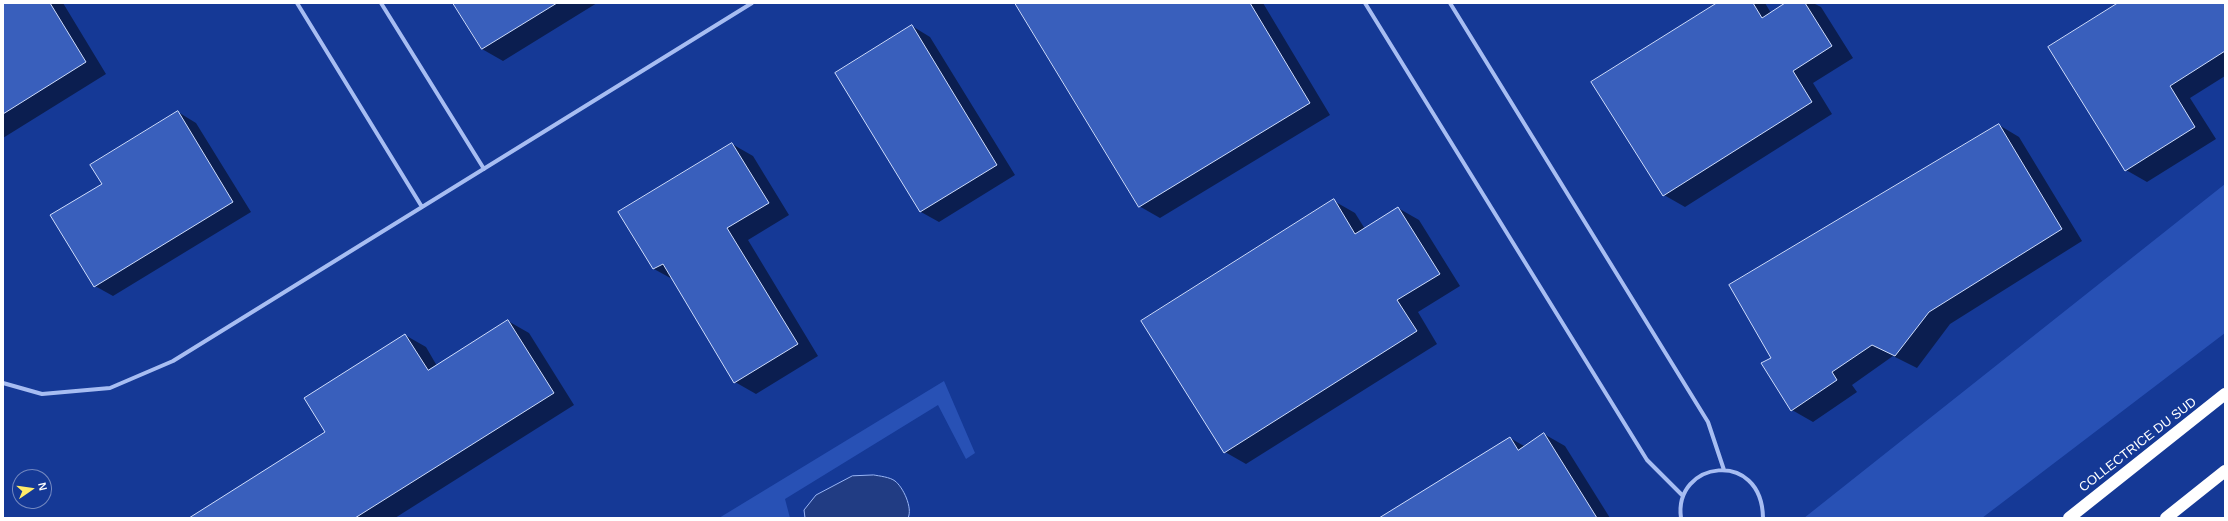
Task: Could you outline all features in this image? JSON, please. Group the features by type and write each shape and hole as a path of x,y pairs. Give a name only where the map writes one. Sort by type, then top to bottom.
{"highway":[{"name":"COLLECTRICE DU SUD","path":"2069,518 2225,394"},
{"path":"2166,518 2225,471"}],"street":[{"path":"297,3 422,207"},
{"path":"381,3 484,169"},
{"path":"3,383 42,394 110,388 173,361 752,3"},
{"path":"1365,3 1647,460 1683,496"},
{"path":"1450,3 1708,422 1724,470"},
{"path":"1681,518 1680,510 1683,496 1690,485 1699,476 1711,471 1724,470 1738,473 1754,486 1763,504 1763,518"}],"shaded area":[{"path":"2225,184 2225,333 1982,518 1804,518"},
{"path":"944,381 975,453 966,459 938,405 785,499 790,518 719,518"},
{"path":"874,475 890,479 898,484 908,503 908,518 805,518 804,510 816,495 852,476"}],"building":[{"path":"3,3 50,3 86,62 3,114"},
{"path":"453,3 557,3 482,49"},
{"path":"1015,3 1250,3 1310,103 1139,207"},
{"path":"1717,3 1753,3 1762,18 1785,3 1805,3 1832,46 1793,71 1812,102 1663,196 1591,82"},
{"path":"2118,3 2225,3 2225,51 2170,86 2195,127 2125,171 2048,47"},
{"path":"912,25 997,165 920,212 835,73"},
{"path":"178,111 233,202 94,287 50,215 102,184 90,165"},
{"path":"1999,124 2062,229 1929,312 1895,356 1872,345 1832,372 1837,380 1791,411 1761,363 1771,358 1729,285"},
{"path":"732,143 769,203 727,228 798,344 734,383 663,264 653,269 618,212"},
{"path":"1334,199 1355,234 1398,207 1440,274 1397,300 1417,331 1224,453 1141,321"},
{"path":"508,320 554,393 355,518 189,518 325,432 304,398 405,334 428,370"},
{"path":"1544,433 1597,518 1379,518 1510,437 1518,450"}]}
